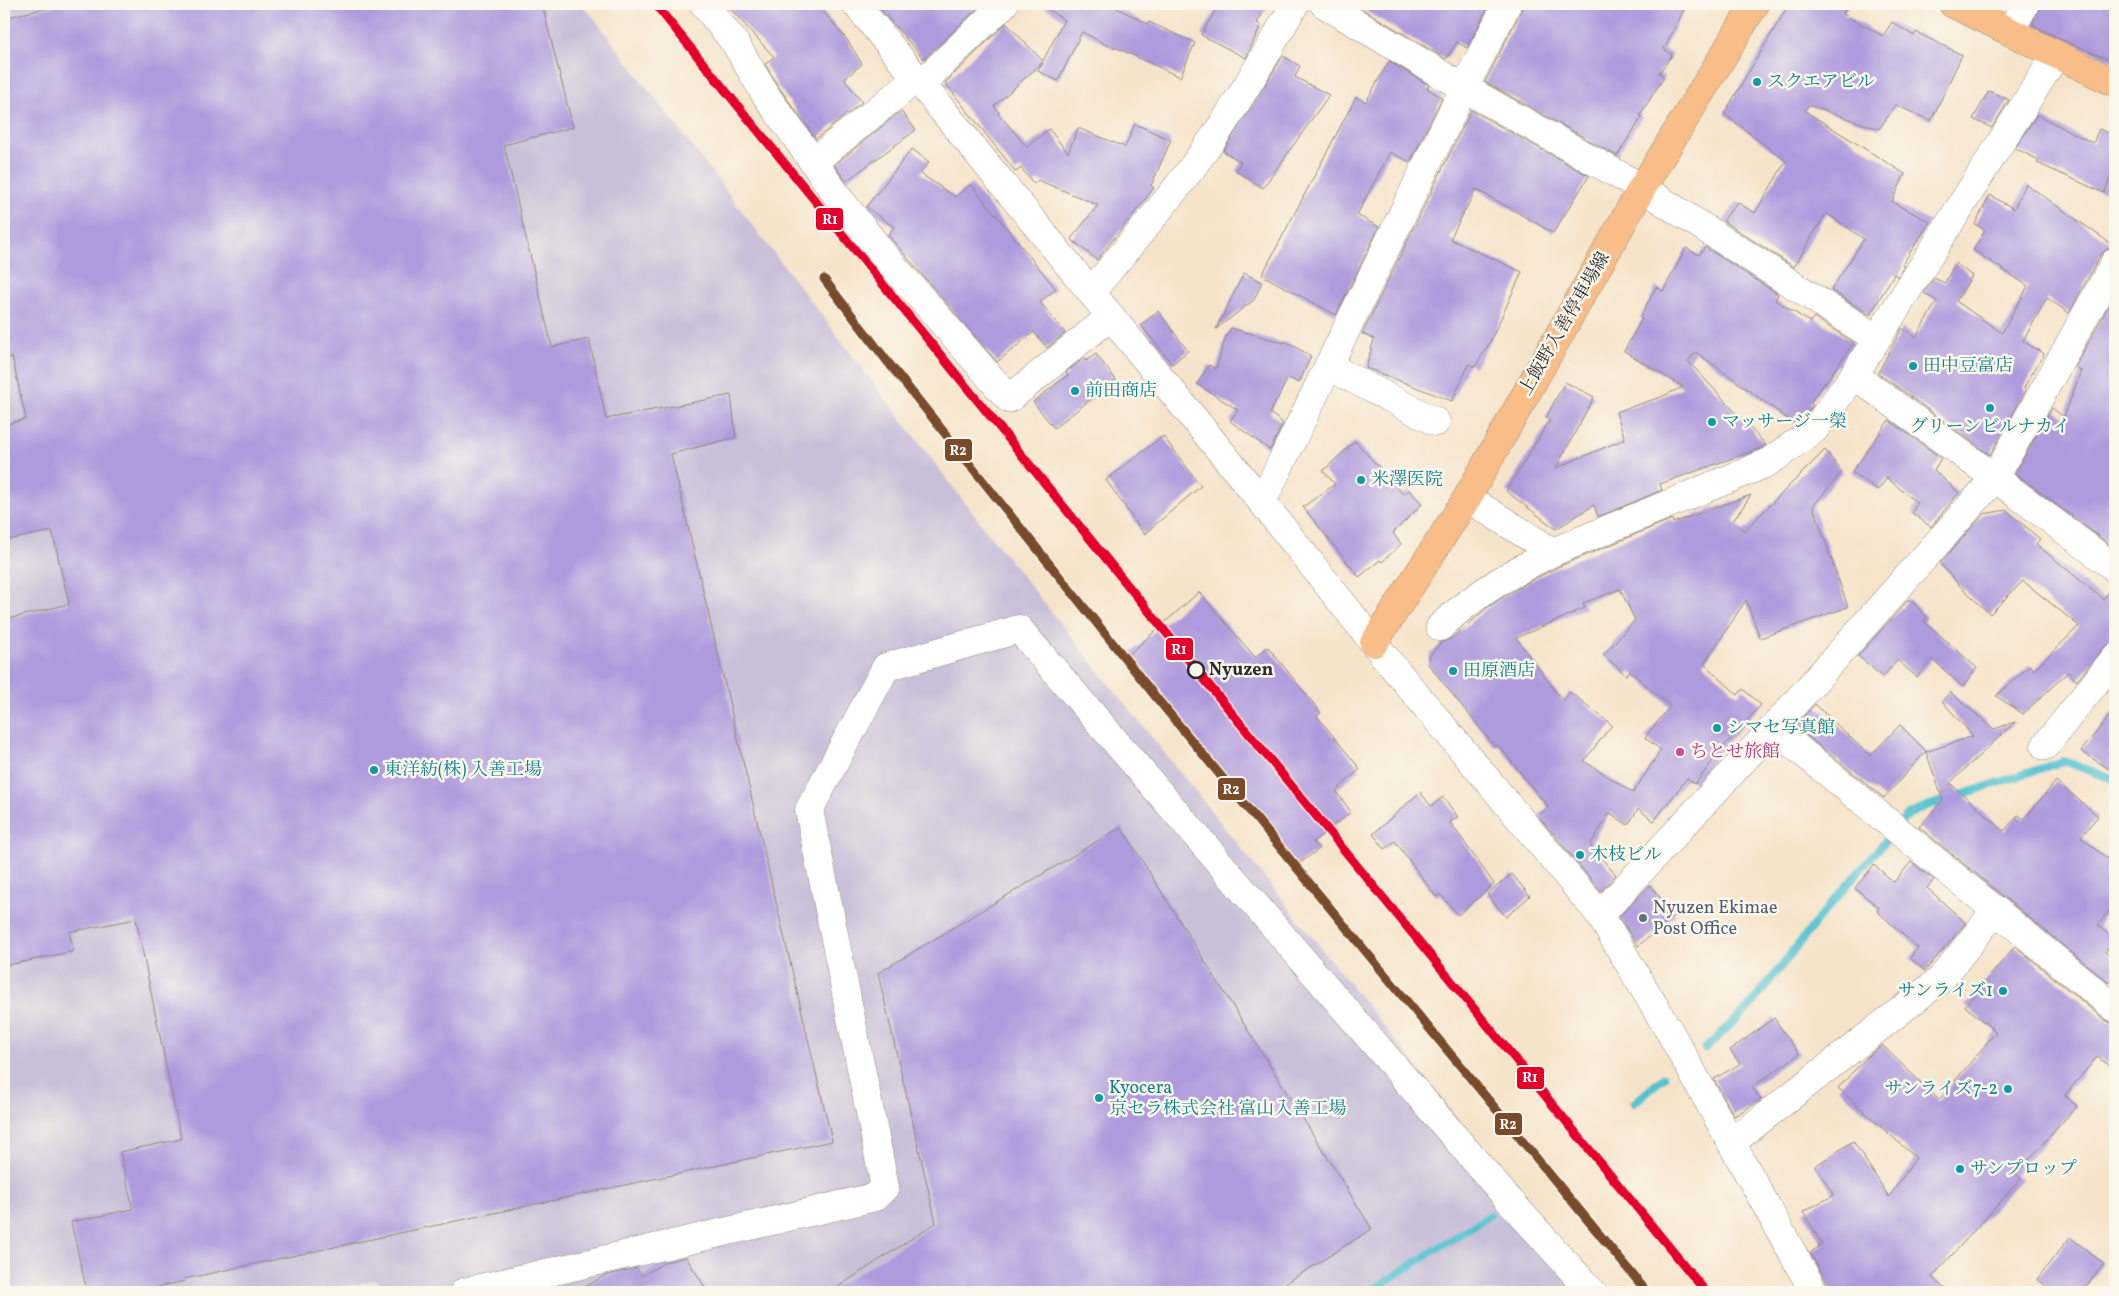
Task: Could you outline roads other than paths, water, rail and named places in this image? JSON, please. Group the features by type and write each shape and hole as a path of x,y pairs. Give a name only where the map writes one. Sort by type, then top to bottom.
{"main road":[{"name":"上飯野入善停車場線","path":"1374,643 1467,498 1642,188 1754,4"},
{"path":"1953,4 2115,83"}],"street":[{"path":"704,4 735,42 765,94 813,162 883,254 1009,400 1111,316"},
{"path":"856,4 1092,292 1374,643 1600,915 1671,1034 1814,1292"},
{"path":"813,162 920,81 1004,4"},
{"path":"1092,292 1156,214 1212,140 1253,77 1295,4"},
{"path":"1324,4 1464,88 1642,188 1876,338"},
{"path":"1262,502 1464,88 1507,4"},
{"path":"2010,32 2025,4"},
{"path":"1440,627 1457,610 1519,569 1553,552 1767,463 1814,430 1854,375 2056,55"},
{"path":"1600,915 1773,728 1995,478 2115,262"},
{"path":"1328,366 1436,422"},
{"path":"1854,375 2115,568"},
{"path":"1467,498 1553,552"},
{"path":"464,1292 875,1197 884,1187 809,810 886,667 1019,629 1507,1198 1592,1292"},
{"path":"2045,746 2115,658"},
{"path":"1773,728 2115,1008"},
{"path":"1731,1143 1941,979 1996,910"}],"waterway":[{"path":"1705,1049 1749,1007 1823,913 1908,815 1927,806 2064,761 2115,780"},
{"path":"1634,1103 1664,1077"},
{"path":"1369,1292 1490,1215"}],"place":[{"name":"スクエアビル","path":"1757,82"},
{"name":"田中豆富店","path":"1913,366"},
{"name":"前田商店","path":"1075,391"},
{"name":"グリーンビルナカイ","path":"1990,408"},
{"name":"マッサージ一榮","path":"1712,422"},
{"name":"米澤医院","path":"1361,480"},
{"name":"Nyuzen","path":"1196,670"},
{"name":"田原酒店","path":"1453,671"},
{"name":"シマセ写真館","path":"1717,728"},
{"name":"ちとせ旅館","path":"1680,752"},
{"name":"東洋紡(株) 入善工場","path":"374,770"},
{"name":"木枝ビル","path":"1580,855"},
{"name":"Nyuzen Ekimae Post Office","path":"1643,918"},
{"name":"サンライズ1","path":"2003,991"},
{"name":"サンライズ7-2","path":"2008,1089"},
{"name":"Kyocera 京セラ株式会社 富山入善工場","path":"1099,1098"},
{"name":"サンプロップ","path":"1960,1169"}]}
